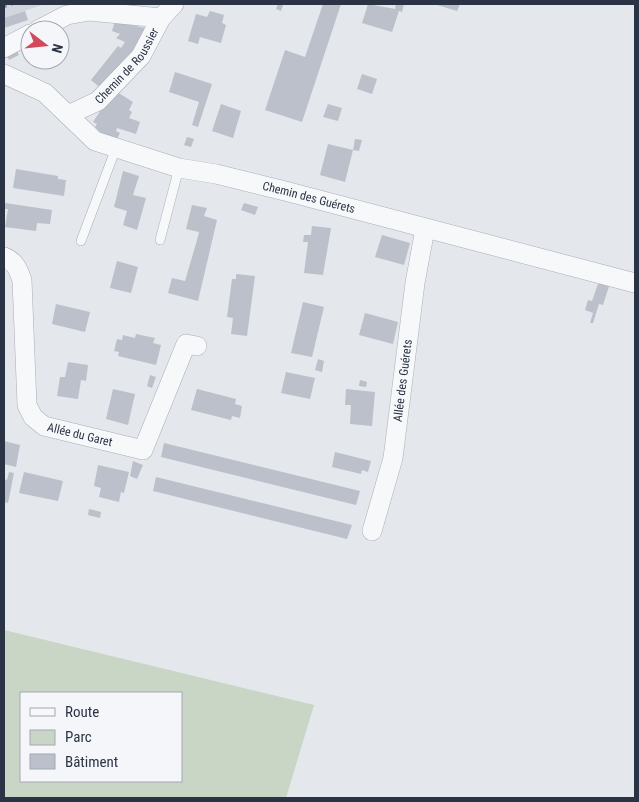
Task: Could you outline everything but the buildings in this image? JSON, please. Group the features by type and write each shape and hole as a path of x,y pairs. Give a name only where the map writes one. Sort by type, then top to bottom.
{"street":[{"name":"Chemin de Roussier","path":"68,115 98,101 141,56 162,18 174,4"},
{"path":"57,20 67,15 89,11 162,18"},
{"path":"4,48 20,39"},
{"name":"Chemin des Guérets","path":"4,74 45,93 95,141 116,148 179,168 268,187 635,283"},
{"name":"Allée des Guérets","path":"372,531 393,458 415,283 425,229"},
{"name":"Allée du Garet","path":"4,257 11,260 19,270 22,280 27,405 33,417 44,426 144,450 186,344 197,346"}],"lane":[{"path":"81,241 116,148"},
{"path":"160,240 179,168"}],"shaded area":[{"path":"4,4 45,4 4,18"}],"green space":[{"path":"4,630 314,705 286,798 4,798"}],"railway":[{"path":"4,6 12,4"}]}
